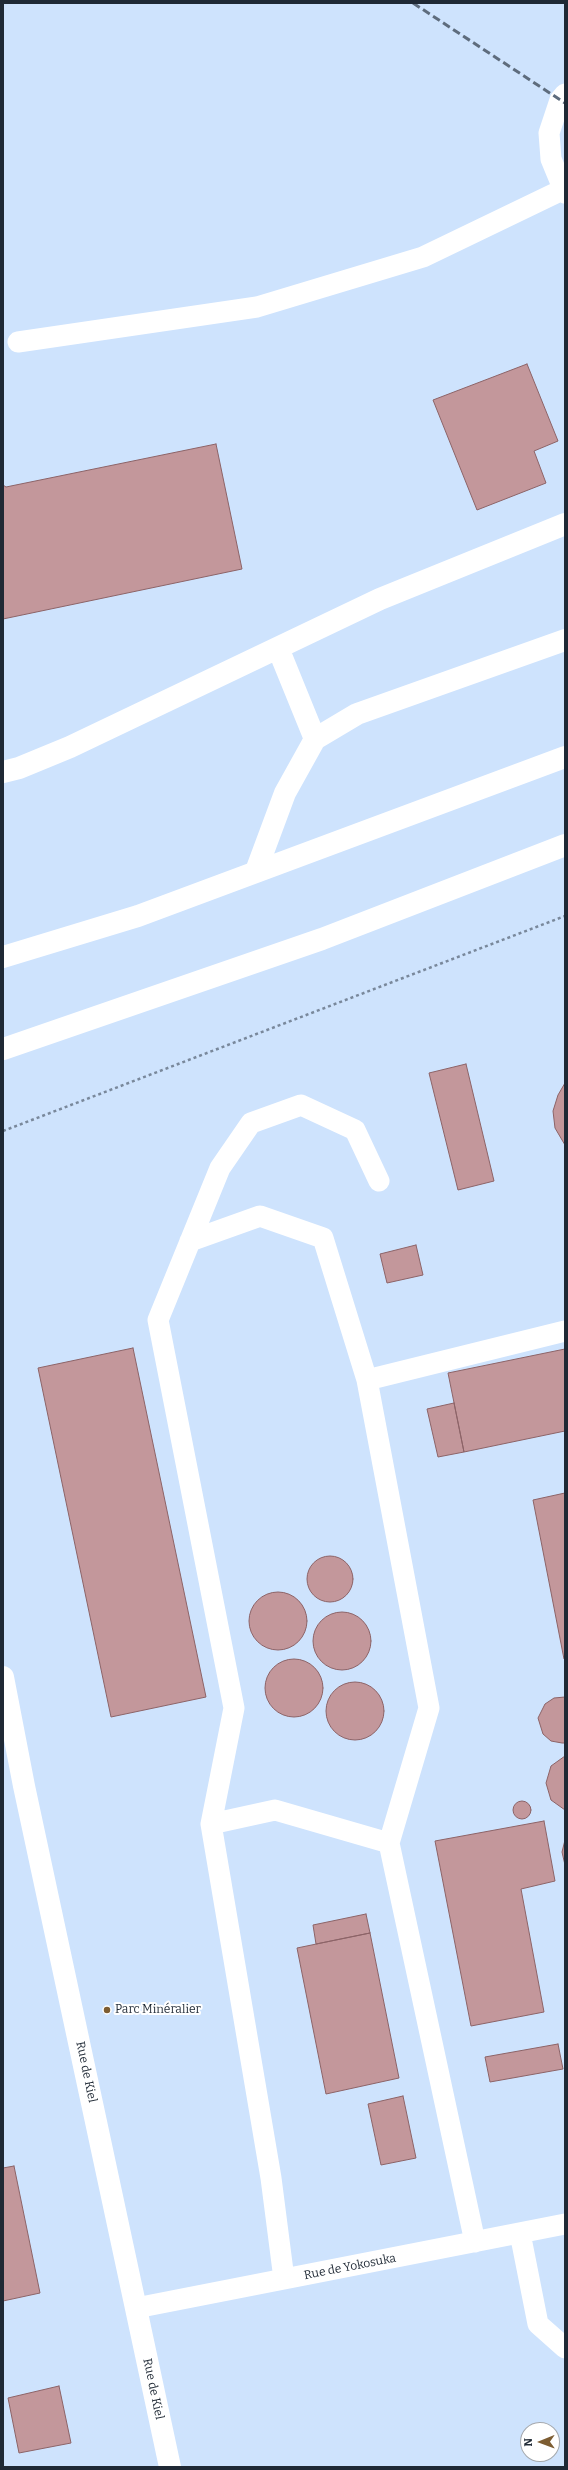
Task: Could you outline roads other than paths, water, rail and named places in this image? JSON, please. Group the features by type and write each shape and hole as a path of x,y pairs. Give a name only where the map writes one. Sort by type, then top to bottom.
{"street":[{"path":"3,772 19,768 70,747 380,599 565,524"},
{"path":"256,871 285,793 315,739 357,714 565,640"},
{"path":"278,648 315,739"},
{"path":"3,957 138,916 565,757"},
{"path":"3,1048 322,939 565,845"},
{"name":"Rue de Kiel","path":"3,1678 24,1786 170,2467"}],"lane":[{"path":"18,342 257,307 423,257 564,192 551,159 549,132 560,100 565,94"},
{"path":"284,2280 271,2178 211,1824 234,1708 158,1320 220,1168 252,1123 301,1105 355,1130 379,1181"},
{"path":"190,1241 260,1216 324,1238 367,1380 429,1708 389,1843 475,2242"},
{"path":"367,1380 565,1331"},
{"path":"211,1824 275,1810 389,1843"},
{"name":"Rue de Yokosuka","path":"136,2308 565,2224"},
{"path":"520,2233 538,2324 565,2348"}],"railway":[{"path":"413,3 565,103"}],"place":[{"name":"Parc Minéralier","path":"107,2010"}]}
